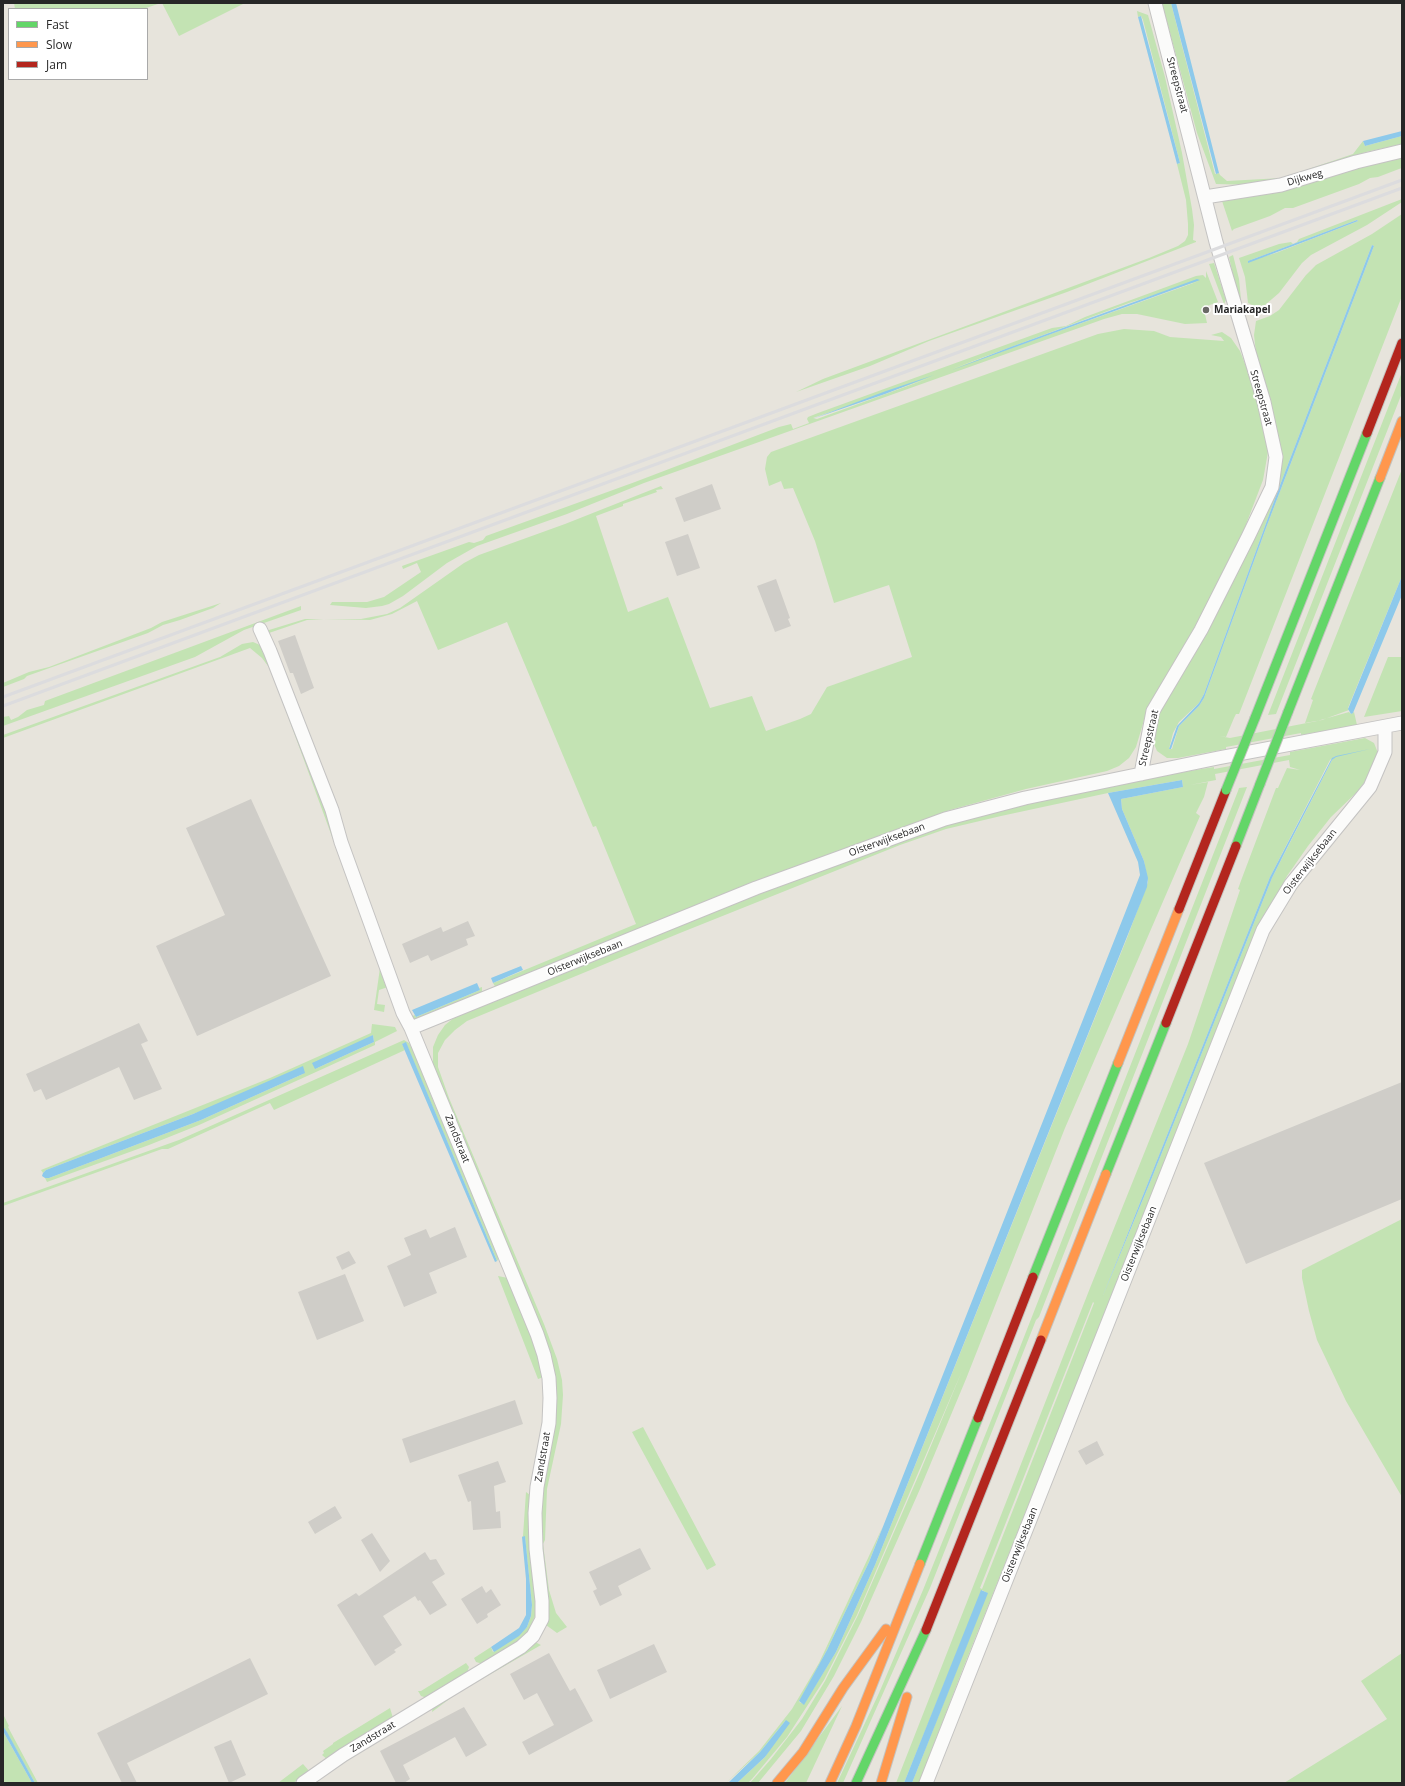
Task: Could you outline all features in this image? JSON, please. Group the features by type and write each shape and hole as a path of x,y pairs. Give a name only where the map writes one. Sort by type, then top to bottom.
{"highway":[{"path":"830,1783 856,1726 1402,343"},
{"path":"856,1783 933,1614 1402,421"},
{"path":"778,1783 802,1752 843,1688 906,1600"},
{"path":"881,1783 933,1614"}],"street":[{"name":"Streepstraat","path":"1141,774 1153,711 1201,630 1248,537 1272,487 1276,457 1264,402 1216,242 1155,3"},
{"name":"Dijkweg","path":"1205,197 1281,185 1356,162 1402,152"},
{"name":"Zandstraat","path":"260,629 332,810 341,842 403,1013 411,1028 537,1334 544,1355 549,1378 550,1398 549,1423 537,1487 535,1533 542,1601 542,1619 533,1636 521,1647 343,1755 302,1783"},
{"name":"Oisterwijksebaan","path":"411,1028 756,888 945,819 1025,798 1218,758 1402,723"},
{"name":"Oisterwijksebaan","path":"926,1783 1263,930 1291,884 1370,787 1385,752 1385,727"}],"green space":[{"path":"14,3 161,3 146,8 15,8"},
{"path":"162,3 245,3 179,36"},
{"path":"1162,3 1171,3 1215,174 1219,173 1227,181 1282,178 1353,154 1363,141 1365,146 1402,136 1402,144 1366,152 1285,180 1254,185 1216,184 1197,133"},
{"path":"1137,11 1148,15 1165,77 1182,153 1192,209 1194,225 1193,240 1196,242 1067,292 929,341 870,366 796,392 823,379 1149,258 1178,246 1185,241 1188,235 1188,224 1186,200 1177,164 1180,163 1143,20 1141,16 1138,17"},
{"path":"1402,151 1402,168 1378,177 1370,178 1359,184 1293,208 1285,208 1270,216 1232,231 1222,201 1243,192"},
{"path":"1402,199 1402,202 1367,225 1311,255 1302,263 1279,293 1265,305 1256,307 1248,303 1245,277 1239,258 1279,244 1291,242 1293,244 1299,239","holes":["1357,220 1358,221 1276,253 1248,261"]},
{"path":"1402,214 1402,296 1239,714 1236,714 1226,737 1219,736 1230,738 1317,721 1349,712 1351,714 1354,712 1357,725 1301,735 1301,733 1226,747 1226,749 1178,758 1167,758 1157,751 1153,740 1157,717 1276,468 1258,371 1254,335 1256,321 1270,316 1279,310 1306,275 1316,265 1372,234","holes":["1372,245 1374,246 1266,528 1204,698 1199,706 1179,726 1172,749 1169,749 1173,733 1179,722 1199,703 1204,694 1277,493"]},
{"path":"1233,255 1239,279 1241,300 1238,297 1229,257"},
{"path":"1214,263 1226,300 1224,304 1209,264"},
{"path":"1206,271 1218,302 1207,306 1204,310 1207,323 1185,324 1137,314 1122,314 1104,319 644,483 567,514 477,546 447,563 403,596 389,604 366,608 330,605 332,602 367,602 384,597 421,572 417,563 403,569 402,566 469,542 474,543 483,540 486,536 635,482 779,427 791,424 793,429 809,423 807,419 808,417 818,413 1052,328 1066,326 1085,317 1196,276 1203,275 1206,278","holes":["1199,281 1082,323 952,369 1129,303","932,377 817,419 813,418 851,405"]},
{"path":"1124,329 1154,331 1170,337 1224,341 1221,337 1211,335 1222,332 1231,338 1240,351 1249,374 1264,427 1268,452 1263,480 1242,535 1221,581 1145,717 1136,747 1129,758 1119,766 1107,771 1026,789 950,810 714,899 496,988 493,983 636,924 596,826 593,827 507,622 438,650 417,601 392,614 370,620 324,619 361,619 387,614 400,608 464,563 479,555 565,524 661,486 663,489 656,490 657,492 623,504 623,506 596,516 628,612 668,597 710,708 752,696 766,731 811,714 827,687 912,657 889,585 834,603 815,541 793,488 784,489 781,481 769,486 765,469 767,457 771,452 1098,334"},
{"path":"1402,372 1402,393 1276,714 1268,715"},
{"path":"1402,469 1402,576 1348,708 1349,710 1322,720 1305,723 1313,700 1311,699"},
{"path":"221,603 213,608 163,625 148,633 27,676 24,679 3,687 3,683 29,672 49,667 151,628 162,622"},
{"path":"301,606 301,610 244,630 195,657 3,726 3,717 9,716 11,720 27,710 44,705 45,701"},
{"path":"305,619 324,619 307,620 269,633 269,630"},
{"path":"253,642 260,645 264,649 367,921 388,987 379,990 377,1004 385,1005 384,1012 374,1010 380,968 271,670 262,658 250,648 3,738 3,735 220,657 242,644"},
{"path":"1388,657 1402,657 1402,711 1364,717"},
{"path":"1365,738 1374,743 1378,753 1369,776 1358,791 1331,817 1308,846 1287,876 1270,908 1092,1346 964,1666 919,1783 912,1783 987,1593 982,1590 904,1783 896,1783 1090,1288 1188,1044 1240,890 1238,889 1276,788 1278,788 1287,768 1300,770 1290,767 1289,760 1215,774 1216,780 1190,785 1208,782 1204,797 1196,813 1200,816 1065,1128 966,1379 920,1489 861,1622 834,1676 801,1731 758,1783 750,1783 802,1719 825,1681 858,1615 962,1371 857,1615 824,1680 787,1737 752,1779 748,1783 737,1783 765,1757 786,1720 760,1752 726,1783 759,1751 792,1709 819,1663 883,1526 869,1562 827,1650 799,1702 804,1704 836,1652 875,1565 1127,938 1148,882 1144,861 1122,809 1121,799 1183,787 1182,780 1108,793 1001,816 946,829 900,845 680,933 467,1021 445,1040 438,1053 438,1067 449,1098 544,1324 557,1359 562,1380 563,1395 561,1424 547,1489 545,1540 543,1544 549,1590 556,1613 567,1627 557,1633 546,1625 540,1543 540,1506 556,1403 433,1067 433,1047 438,1035 445,1025 455,1017 710,912 870,851 969,818 1065,795 1189,771 1214,767 1214,769 1290,755 1290,752","holes":["1336,756 1332,760 1272,878 1102,1298 1270,877 1330,760","1093,1302 1094,1303 982,1589 980,1588"]},
{"path":"1247,787 1039,1317 1036,1320 930,1588 843,1783 837,1783 879,1693 923,1590 1004,1388 1239,788"},
{"path":"482,987 482,992 417,1020 410,1017 415,1015 416,1017 480,990 479,988"},
{"path":"372,1024 395,1027 397,1031 375,1042 375,1045 199,1125 149,1145 47,1182 45,1178 49,1178 201,1120 305,1073 46,1170 43,1173 41,1170 270,1078 371,1033","holes":["373,1035 374,1042 315,1069"]},
{"path":"404,1040 409,1043 418,1059 430,1093 499,1258 494,1266 497,1261 406,1043 402,1044 405,1050 274,1110 270,1103 168,1149 162,1149 3,1206 3,1203 179,1140"},
{"path":"1402,1219 1402,1497 1346,1401 1317,1340 1309,1311 1302,1278 1302,1270"},
{"path":"498,1276 508,1278 538,1354 543,1377 541,1378 538,1379"},
{"path":"643,1427 716,1565 707,1570 632,1432"},
{"path":"526,1492 530,1495 537,1611 528,1632 520,1641 483,1664 476,1662 474,1658 491,1647 493,1652 527,1627 531,1616 532,1605 525,1537 522,1537"},
{"path":"535,1642 541,1645 456,1694 432,1712 433,1705"},
{"path":"1402,1653 1402,1783 1284,1783 1387,1719 1361,1681"},
{"path":"466,1663 469,1667 467,1673 427,1698 421,1696 418,1691 421,1691"},
{"path":"842,1706 806,1783 785,1783"},
{"path":"390,1708 393,1718 328,1760 322,1755 324,1753 323,1751 333,1743"},
{"path":"3,1714 9,1726 8,1727 38,1783 35,1783 3,1726"},
{"path":"3,1731 4,1733 32,1783 3,1783"},
{"path":"303,1764 310,1772 293,1783 278,1783"}],"water":[{"path":"1171,3 1176,3 1219,173 1216,174"},
{"path":"1141,16 1180,163 1177,164 1138,17"},
{"path":"1402,131 1402,136 1365,146 1363,141"},
{"path":"1357,220 1358,221 1248,263 1248,261"},
{"path":"1372,245 1374,246 1266,528 1204,698 1199,706 1179,726 1171,749 1169,749 1177,726 1199,703 1204,694 1277,493"},
{"path":"1197,279 1200,280 952,370 1008,348"},
{"path":"934,375 885,394 812,419 886,391"},
{"path":"1402,576 1402,595 1353,713 1351,714 1348,709"},
{"path":"1370,749 1336,757 1332,760 1272,878 1102,1298 1270,877 1332,758 1336,756"},
{"path":"1182,780 1183,787 1121,799 1122,809 1144,861 1148,878 1147,887 875,1565 836,1652 804,1705 799,1701 827,1650 869,1562 1140,875 1138,862 1108,793"},
{"path":"521,966 523,970 493,983 491,978"},
{"path":"477,983 480,990 416,1017 412,1010"},
{"path":"373,1035 374,1042 315,1069 312,1063"},
{"path":"406,1042 497,1261 495,1262 402,1044"},
{"path":"303,1066 305,1073 201,1120 49,1178 42,1176 46,1170 193,1114"},
{"path":"525,1536 532,1605 531,1616 527,1627 519,1636 494,1652 491,1647 519,1628 526,1615 526,1579 522,1537"},
{"path":"981,1590 988,1593 912,1783 904,1783"},
{"path":"786,1720 790,1723 765,1757 737,1783 728,1783 760,1752"},
{"path":"3,1726 35,1783 32,1783 4,1733"}],"building":[{"path":"712,484 721,509 684,522 675,498"},
{"path":"688,534 700,568 677,576 665,542"},
{"path":"776,579 790,618 788,619 791,626 775,632 757,586"},
{"path":"295,635 314,688 301,694 293,673 290,673 278,641"},
{"path":"251,799 331,976 197,1036 156,946 225,915 186,828"},
{"path":"468,921 475,936 466,939 468,945 431,961 428,955 410,963 402,944 441,927 443,932"},
{"path":"139,1023 148,1041 141,1044 162,1089 134,1100 119,1067 46,1100 41,1089 34,1092 26,1074"},
{"path":"1402,1082 1402,1199 1246,1264 1204,1163"},
{"path":"455,1227 467,1257 429,1273 437,1293 404,1307 387,1266 411,1255 404,1238 426,1229 430,1238"},
{"path":"349,1251 356,1263 342,1270 336,1257"},
{"path":"345,1274 364,1321 317,1340 298,1292"},
{"path":"515,1400 523,1424 410,1463 402,1439"},
{"path":"1097,1441 1104,1455 1086,1465 1078,1451"},
{"path":"498,1461 506,1482 494,1486 496,1512 500,1511 501,1528 473,1530 471,1501 468,1502 458,1475"},
{"path":"335,1506 342,1518 315,1534 308,1522"},
{"path":"372,1533 390,1561 380,1572 361,1540"},
{"path":"640,1548 651,1569 618,1586 622,1595 600,1606 593,1591 597,1589 589,1572"},
{"path":"425,1552 430,1560 436,1559 445,1574 432,1582 447,1605 430,1615 420,1600 418,1601 415,1596 383,1616 402,1645 394,1650 396,1652 375,1666 337,1605 356,1593 359,1596"},
{"path":"482,1586 486,1593 491,1589 501,1605 487,1614 488,1617 477,1624 461,1599"},
{"path":"654,1644 667,1672 610,1699 597,1670"},
{"path":"549,1653 570,1691 575,1688 593,1721 529,1755 522,1742 554,1725 537,1693 524,1700 510,1674"},
{"path":"250,1658 268,1694 127,1763 137,1783 122,1783 97,1733"},
{"path":"464,1707 487,1745 466,1757 455,1737 403,1765 410,1779 404,1783 396,1783 380,1751"},
{"path":"231,1740 246,1775 229,1783 214,1747"}],"railway":[{"path":"3,697 1402,180"},
{"path":"3,706 1402,188"}],"traffic: fast":[{"path":"1255,718 1367,433"},
{"path":"1288,712 1380,478"},
{"path":"1260,784 1288,712"},
{"path":"1226,790 1255,718"},
{"path":"1236,846 1260,784"},
{"path":"1106,1174 1166,1023"},
{"path":"1033,1277 1118,1063"},
{"path":"920,1564 978,1418"},
{"path":"856,1783 926,1630"}],"traffic: slow":[{"path":"1380,478 1402,421"},
{"path":"1118,1063 1179,909"},
{"path":"1041,1340 1106,1174"},
{"path":"830,1783 856,1726 920,1564"},
{"path":"777,1783 803,1752 843,1688 886,1629"},
{"path":"881,1783 907,1697"}],"traffic: jam":[{"path":"1367,433 1402,343"},
{"path":"1179,909 1226,790"},
{"path":"1166,1023 1236,846"},
{"path":"978,1418 1033,1277"},
{"path":"926,1630 1041,1340"}],"place":[{"name":"Mariakapel","path":"1206,310"}]}
